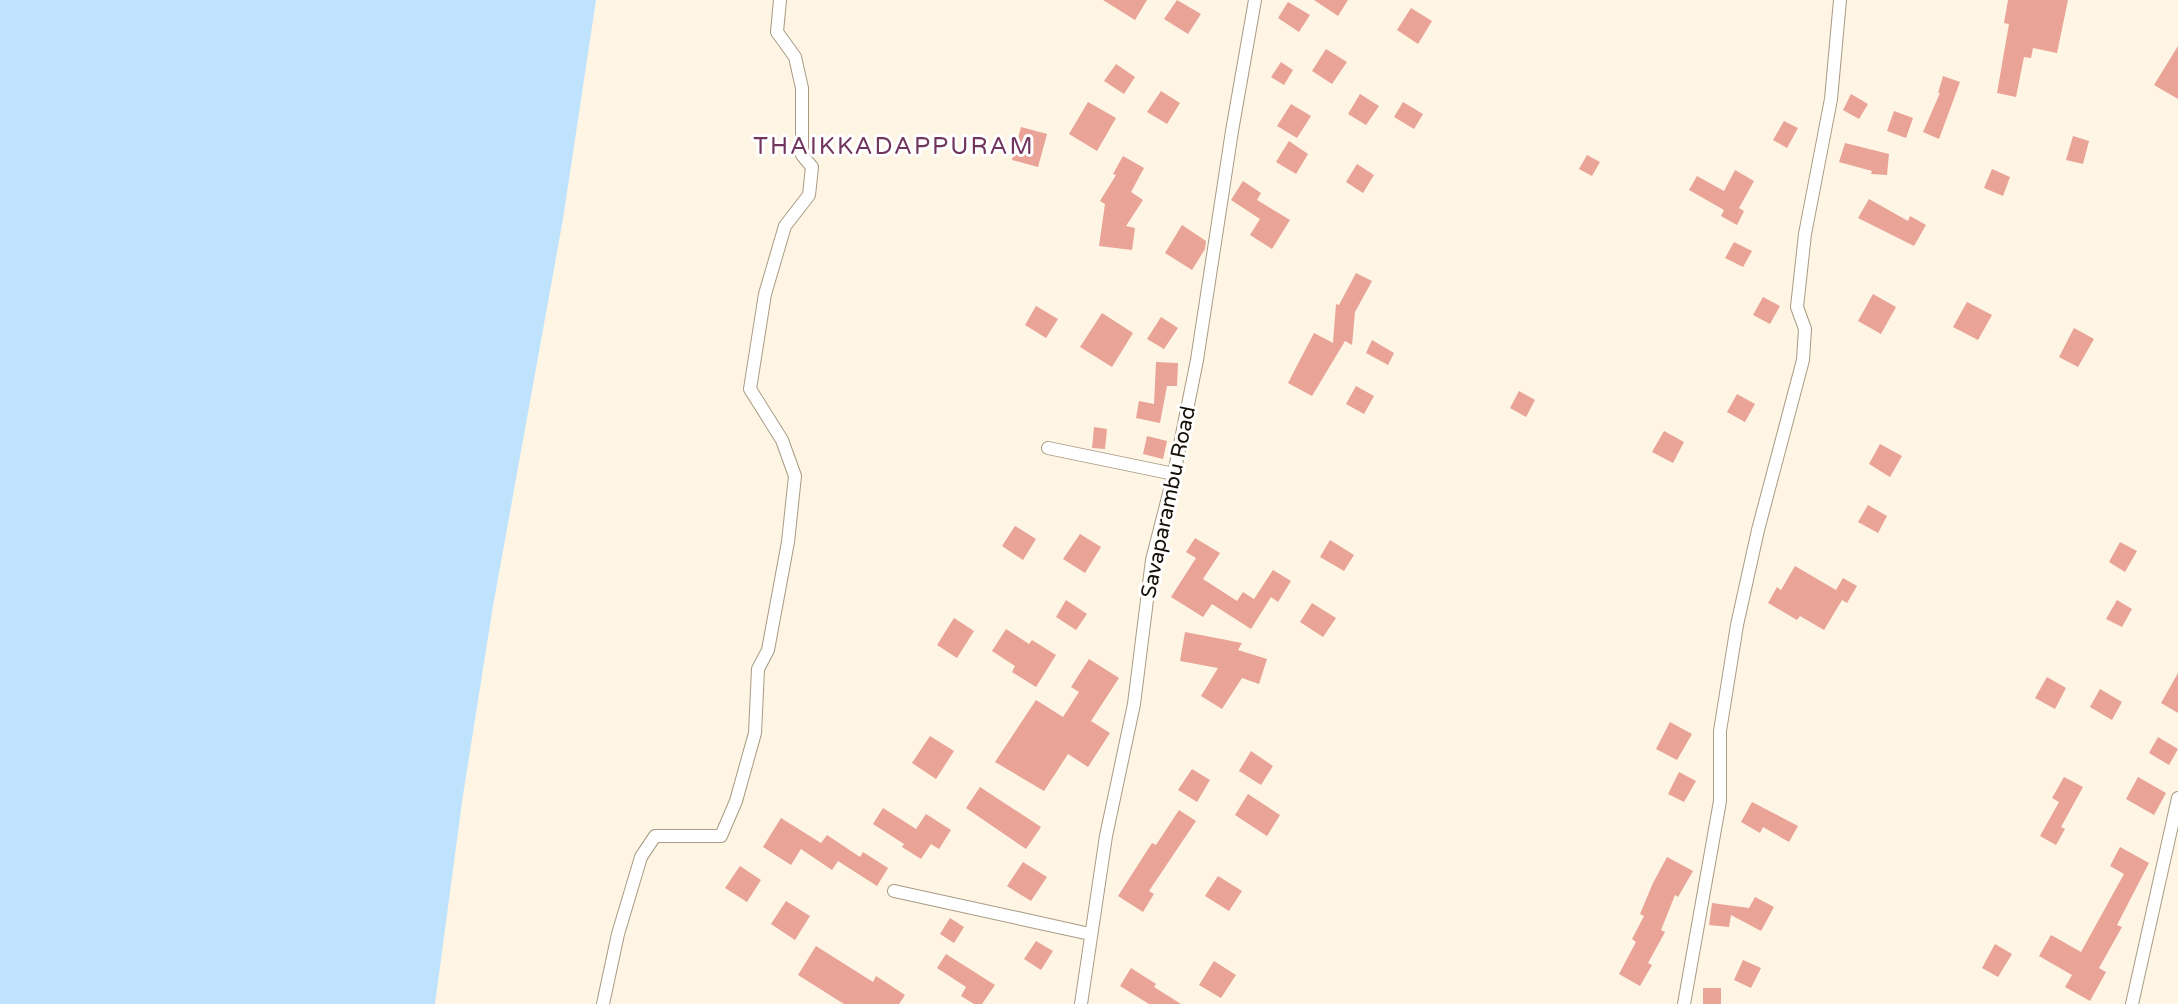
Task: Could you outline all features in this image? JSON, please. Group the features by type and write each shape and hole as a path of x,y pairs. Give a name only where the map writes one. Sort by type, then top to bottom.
{"street":[{"path":"603,1004 618,934 640,857 656,836 721,835 736,801 755,733 758,669 768,650 788,542 795,476 782,440 750,389 765,294 786,226 809,195 812,167 802,155 803,88 795,57 777,32 780,0"},
{"name":"Savaparambu Road","path":"1081,1004 1106,836 1135,704 1152,559 1174,474 1198,360 1232,131 1255,0"},
{"path":"1684,1004 1720,801 1720,731 1737,625 1758,530 1803,360 1805,329 1797,307 1805,234 1831,99 1840,0"},
{"path":"1048,448 1174,474"},
{"path":"2132,1004 2178,797"},
{"path":"894,891 1090,934"}],"water":[{"path":"0,0 596,0 563,219 493,606 463,795 435,1004 0,1004"}],"building":[{"path":"1103,0 1147,0 1135,20"},
{"path":"1177,0 1201,14 1188,34 1164,19"},
{"path":"1314,0 1348,0 1338,16"},
{"path":"2008,0 2068,0 2057,53 2033,48 2031,58 2024,57 2016,97 1997,93 2009,24 2004,23"},
{"path":"1288,2 1310,15 1299,32 1278,18"},
{"path":"1411,8 1432,21 1418,44 1397,30"},
{"path":"2178,46 2178,99 2154,85"},
{"path":"1326,49 1347,62 1332,84 1312,71"},
{"path":"1281,62 1293,70 1284,85 1271,77"},
{"path":"1116,64 1135,77 1124,94 1104,81"},
{"path":"1943,76 1960,82 1939,139 1923,132 1940,93"},
{"path":"1161,91 1180,103 1167,124 1147,112"},
{"path":"1360,94 1379,106 1366,125 1348,114"},
{"path":"1851,94 1868,104 1859,119 1843,110"},
{"path":"1088,102 1116,118 1097,151 1069,134"},
{"path":"1403,102 1423,114 1414,129 1394,117"},
{"path":"1291,104 1311,116 1297,138 1277,126"},
{"path":"1894,111 1913,118 1906,138 1887,131"},
{"path":"1784,121 1798,128 1787,148 1773,140"},
{"path":"1021,127 1047,134 1038,167 1012,160"},
{"path":"2073,136 2089,141 2083,164 2066,160"},
{"path":"1289,141 1308,154 1296,174 1276,162"},
{"path":"1845,143 1889,154 1887,175 1871,174 1872,171 1839,162"},
{"path":"1587,155 1600,162 1592,176 1579,169"},
{"path":"1123,156 1144,168 1131,192 1143,200 1126,226 1135,228 1132,250 1099,246 1105,204 1100,201 1116,175 1113,174"},
{"path":"1357,164 1374,175 1363,193 1346,182"},
{"path":"1992,169 2010,177 2003,196 1984,188"},
{"path":"1735,170 1754,181 1739,208 1744,211 1737,225 1721,216 1724,210 1689,190 1697,176 1724,191"},
{"path":"1243,181 1261,193 1257,200 1290,220 1272,249 1250,235 1260,219 1231,200"},
{"path":"1869,199 1908,221 1910,216 1926,225 1914,246 1858,218"},
{"path":"1182,225 1206,241 1205,249 1192,270 1165,253"},
{"path":"1734,242 1752,251 1743,267 1725,258"},
{"path":"1356,273 1372,281 1355,312 1352,345 1345,341 1312,396 1288,383 1314,333 1333,343 1336,304 1339,305"},
{"path":"1873,294 1896,307 1881,334 1858,321"},
{"path":"1763,297 1780,306 1770,324 1753,315"},
{"path":"1967,302 1992,315 1978,340 1953,327"},
{"path":"1036,306 1058,319 1046,338 1025,325"},
{"path":"1102,313 1133,333 1112,367 1080,347"},
{"path":"1161,317 1178,328 1164,349 1147,339"},
{"path":"2074,328 2094,339 2078,367 2059,357"},
{"path":"1372,340 1394,353 1388,365 1366,353"},
{"path":"1156,362 1178,363 1177,386 1167,386 1160,423 1136,418 1139,401 1154,404"},
{"path":"1356,386 1374,396 1364,414 1346,404"},
{"path":"1519,391 1535,400 1526,417 1510,408"},
{"path":"1737,394 1755,404 1745,422 1727,412"},
{"path":"1094,427 1107,429 1105,449 1092,448"},
{"path":"1664,431 1684,442 1673,463 1652,452"},
{"path":"1147,436 1167,441 1163,459 1143,454"},
{"path":"1880,444 1902,456 1890,477 1869,464"},
{"path":"1868,505 1887,516 1878,533 1858,522"},
{"path":"1015,526 1036,539 1023,560 1002,546"},
{"path":"1080,534 1101,547 1085,573 1063,559"},
{"path":"1195,538 1220,553 1203,579 1237,601 1243,592 1254,599 1273,570 1291,581 1278,602 1271,597 1251,629 1212,604 1203,617 1171,597 1196,558 1186,552"},
{"path":"1330,540 1354,555 1344,571 1320,557"},
{"path":"2120,542 2137,551 2125,572 2109,562"},
{"path":"1795,566 1836,590 1843,578 1857,586 1847,603 1842,600 1824,630 1800,616 1797,620 1768,603 1777,587 1781,590"},
{"path":"1066,600 1087,614 1076,630 1056,617"},
{"path":"2117,600 2132,609 2122,627 2106,619"},
{"path":"1312,603 1336,618 1323,637 1300,622"},
{"path":"954,618 974,631 957,658 937,645"},
{"path":"1006,629 1029,644 1032,640 1056,655 1036,687 1012,672 1015,666 992,651"},
{"path":"1185,632 1242,643 1238,650 1267,659 1259,684 1242,678 1222,709 1201,696 1218,668 1180,661"},
{"path":"1089,659 1119,678 1091,721 1110,733 1088,767 1068,754 1044,791 995,762 1036,700 1063,717 1079,692 1071,687"},
{"path":"2178,673 2178,713 2161,703"},
{"path":"2047,677 2066,688 2055,709 2035,698"},
{"path":"2100,689 2122,702 2112,720 2090,707"},
{"path":"1670,722 1692,734 1677,760 1656,749"},
{"path":"930,736 954,751 936,779 912,763"},
{"path":"2158,737 2178,749 2169,765 2149,753"},
{"path":"1251,751 1273,766 1261,785 1239,771"},
{"path":"1192,769 1210,780 1197,802 1178,790"},
{"path":"1679,772 1696,781 1684,802 1668,794"},
{"path":"2064,777 2083,787 2061,827 2065,829 2056,845 2040,836 2059,802 2052,798"},
{"path":"2138,777 2166,793 2154,815 2126,799"},
{"path":"980,787 1041,827 1026,849 966,808"},
{"path":"1248,794 1280,815 1267,836 1235,815"},
{"path":"1752,802 1798,826 1789,842 1763,827 1760,833 1741,822"},
{"path":"883,808 916,829 926,814 951,830 939,849 931,844 921,859 902,847 904,844 873,824"},
{"path":"1179,810 1196,821 1149,891 1154,894 1143,912 1118,896 1152,843 1156,845"},
{"path":"781,818 821,843 827,835 860,857 863,852 888,868 877,886 838,861 832,870 801,849 791,865 763,847"},
{"path":"2120,847 2149,863 2117,925 2122,927 2099,968 2106,972 2090,1001 2065,987 2072,975 2039,956 2051,935 2081,952 2124,874 2110,866"},
{"path":"1667,857 1693,871 1678,897 1675,895 1661,930 1665,932 1648,963 1652,965 1640,986 1619,974 1636,942 1632,939 1644,916 1640,914"},
{"path":"1023,862 1047,877 1031,901 1007,886"},
{"path":"740,866 761,880 747,902 725,888"},
{"path":"1218,876 1242,891 1229,911 1205,896"},
{"path":"1755,897 1774,907 1761,931 1731,915 1729,927 1709,925 1712,903 1749,908"},
{"path":"786,901 810,916 795,940 771,924"},
{"path":"950,918 964,927 954,943 940,934"},
{"path":"1036,941 1053,951 1041,970 1024,959"},
{"path":"1995,944 2012,954 1998,977 1982,968"},
{"path":"816,946 873,982 876,976 905,995 899,1004 844,1004 798,975"},
{"path":"946,954 995,985 982,1004 974,1004 961,996 966,987 937,968"},
{"path":"1743,960 1761,968 1751,988 1734,980"},
{"path":"1214,961 1236,975 1221,998 1199,985"},
{"path":"1131,968 1181,1004 1149,1004 1120,986"},
{"path":"1703,988 1721,988 1721,1004 1703,1004"}],"district":[{"name":"THAIKKADAPPURAM","path":"894,146"}]}
